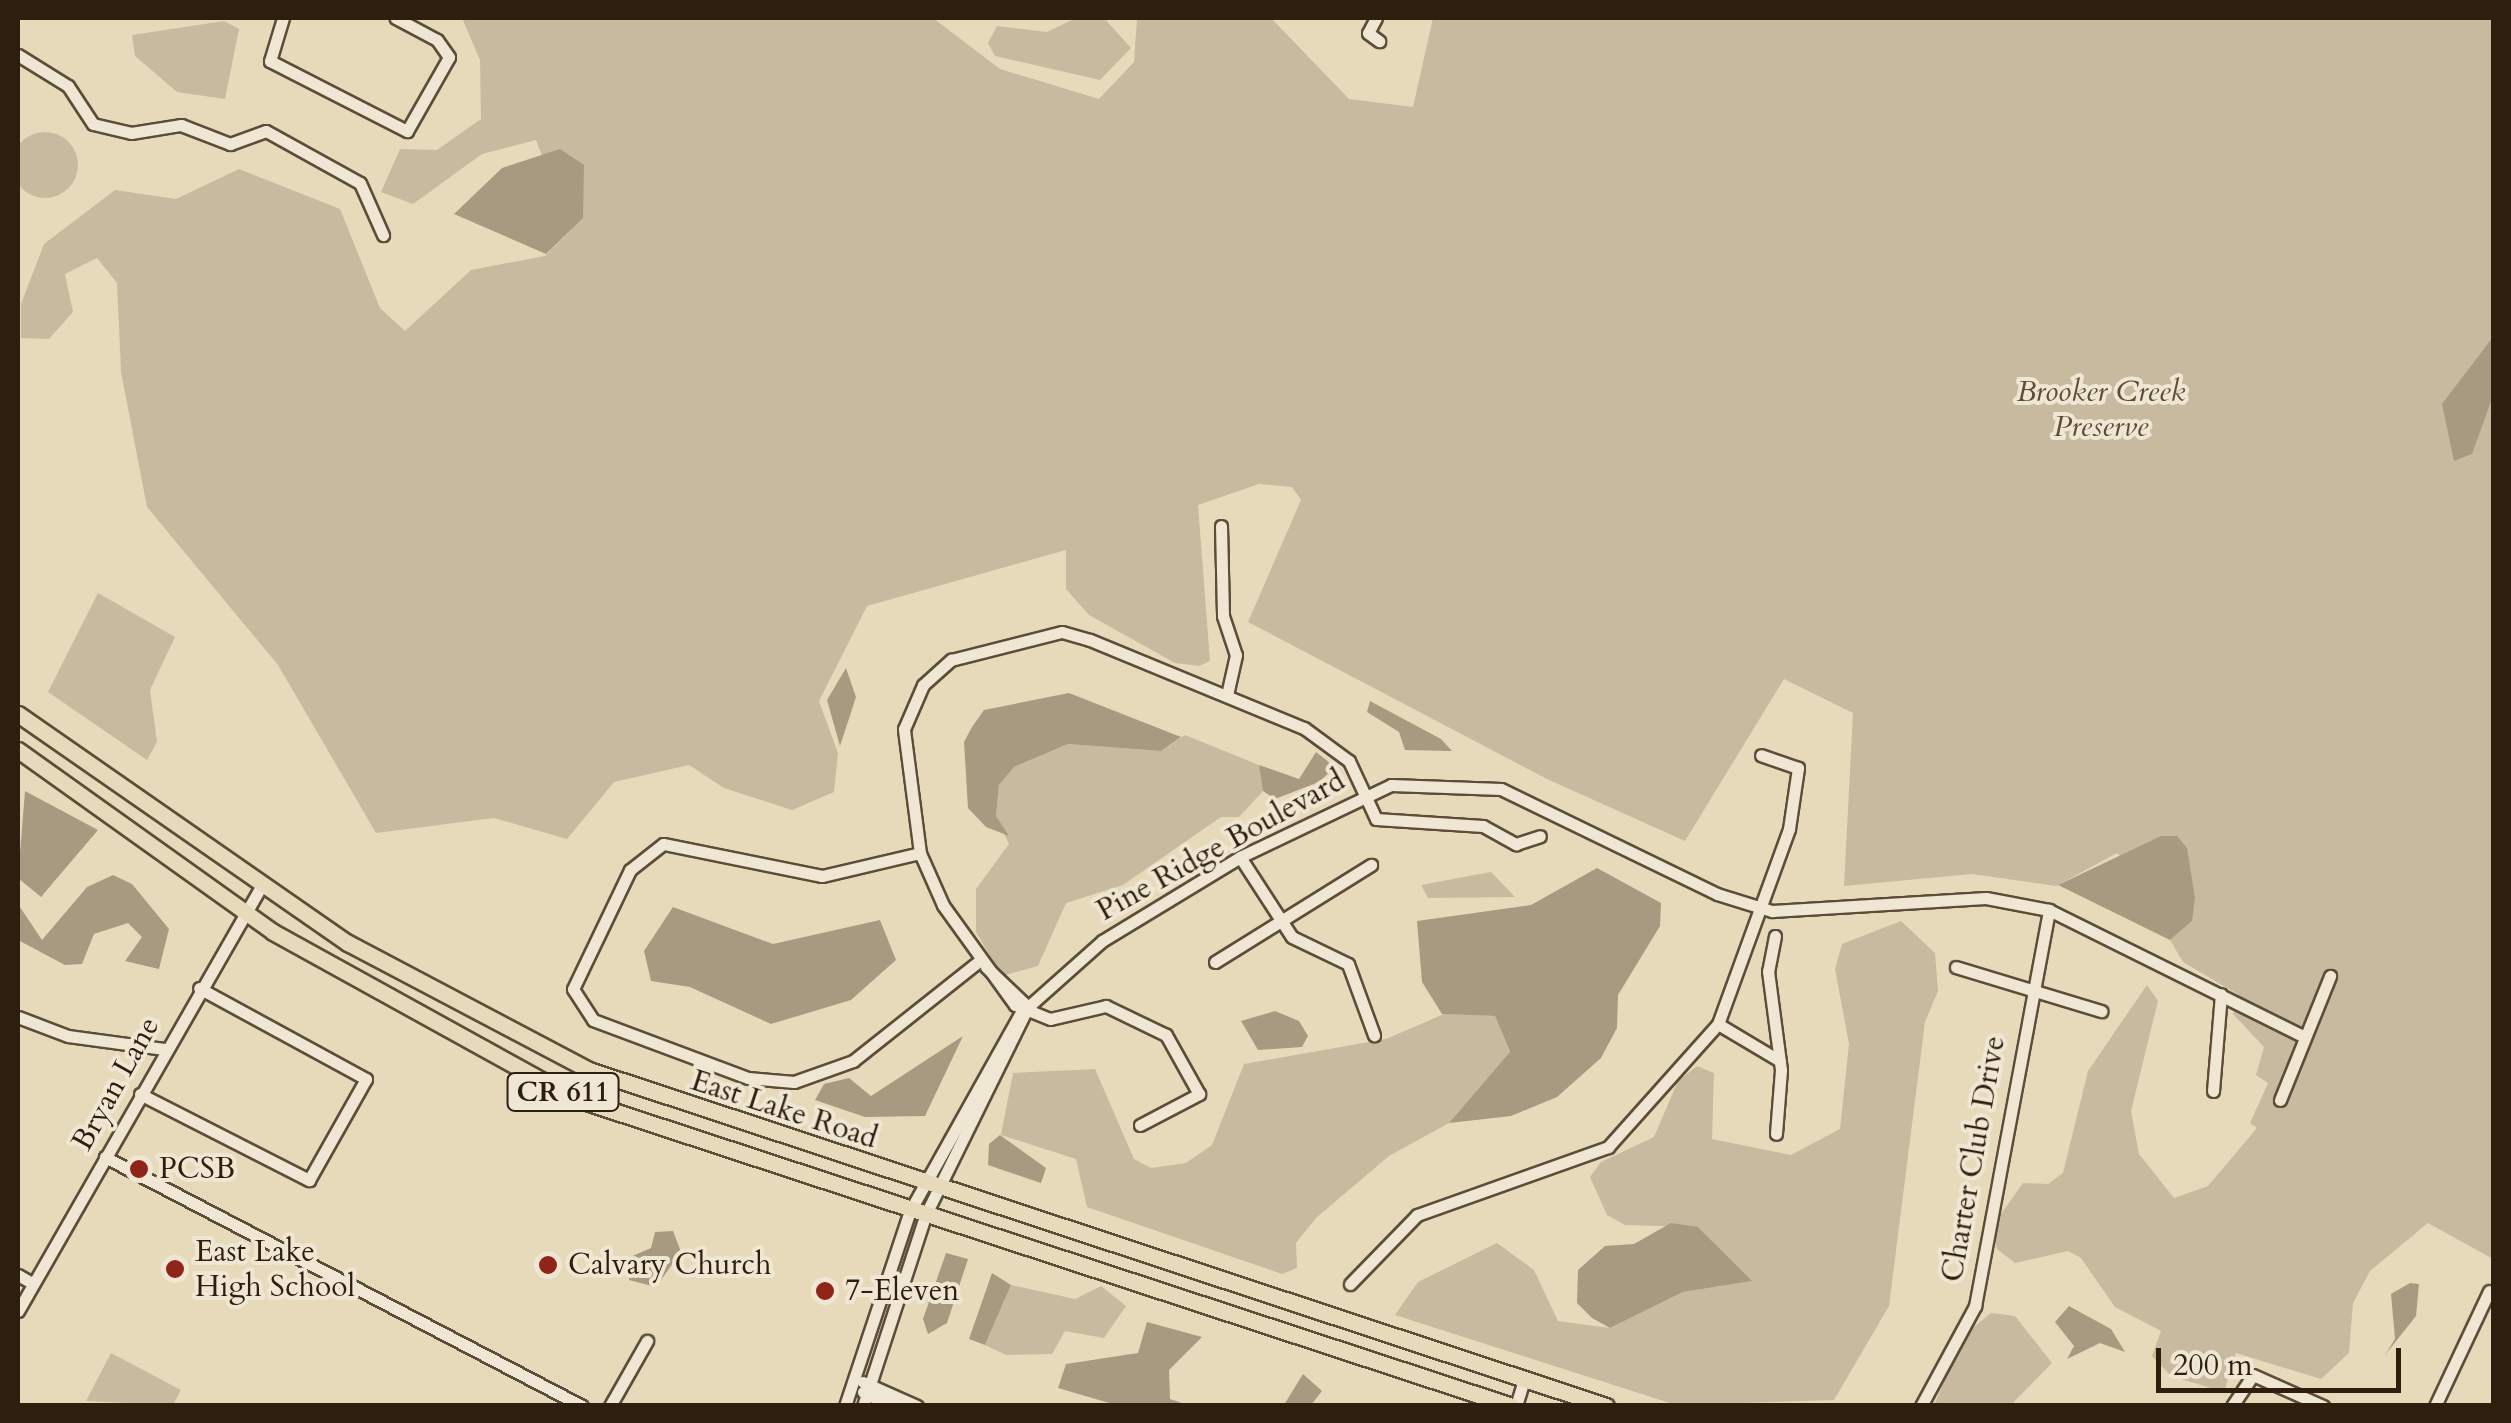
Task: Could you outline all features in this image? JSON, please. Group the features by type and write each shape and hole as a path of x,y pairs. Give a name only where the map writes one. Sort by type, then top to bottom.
{"main road":[{"name":"East Lake Road","path":"18,714 417,984 589,1070 1606,1406"},
{"name":"East Lake Road","path":"18,750 245,911 448,1036 574,1098 1514,1406"}],"street":[{"path":"282,18 270,61 407,131 449,57 437,40 396,18"},
{"path":"1376,18 1368,32 1379,41"},
{"path":"18,55 68,86 93,124 132,133 181,126 230,144 266,132 360,183 383,236"},
{"path":"1220,526 1223,616 1236,655 1227,695"},
{"path":"1140,1125 1200,1094 1166,1035 1106,1006 1050,1019 997,992 920,853 904,728 923,684 951,660 1062,632 1227,695 1342,753 1376,820 1392,826 1483,826 1516,844 1540,836"},
{"path":"1350,1284 1417,1215 1608,1146 1718,1024 1743,968 1755,905 1790,828 1798,768 1761,755"},
{"name":"Pine Ridge Boulevard","path":"918,1213 1006,1029 1102,940 1240,857 1364,793 1430,781 1501,789 1755,905 1786,913 1986,898 2049,910 2302,1036"},
{"path":"920,853 822,876 663,844 630,870 573,989 593,1020 748,1078 794,1082 853,1062 979,962"},
{"path":"1240,857 1280,921 1348,964 1374,1035"},
{"path":"1216,962 1371,865"},
{"name":"Bryan Lane","path":"18,1311 199,988 264,884"},
{"name":"Charter Club Drive","path":"1921,1406 1975,1306 2031,986 2049,910"},
{"path":"1775,936 1768,971 1780,1061 1776,1134"},
{"path":"1956,967 2031,986 2101,1011"},
{"path":"2280,1100 2302,1036 2330,976"},
{"path":"140,1094 310,1180 357,1096 366,1079 199,988"},
{"path":"2213,1091 2221,994"},
{"path":"18,1017 68,1036 164,1049"},
{"path":"1718,1024 1780,1061"},
{"path":"105,1157 582,1406"},
{"path":"845,1406 918,1213"},
{"path":"866,1394 918,1213"},
{"path":"18,1276 32,1283"},
{"path":"2436,1406 2488,1291"},
{"path":"610,1406 647,1341"},
{"path":"2232,1406 2253,1376 2323,1406"},
{"path":"1514,1406 1524,1379"},
{"path":"854,1382 866,1394 892,1406"},
{"path":"866,1394 917,1406"}],"green space":[{"name":"Brooker Creek Preserve","path":"462,18 933,18 1000,69 1099,99 1134,62 1137,18 1271,18 1349,99 1413,107 1433,18 2493,18 2493,1259 2428,1223 2370,1271 2353,1303 2349,1353 2321,1379 2236,1353 2224,1392 2171,1376 2152,1356 2161,1331 2115,1307 2081,1258 2068,1251 2015,1263 1997,1249 1992,1227 2023,1183 2048,1184 2063,1173 2088,1071 2147,985 2158,1001 2131,1111 2139,1154 2174,1198 2208,1186 2257,1128 2250,1123 2268,1083 2256,1075 2264,1047 2233,1014 2239,995 2183,962 2170,940 2192,921 2117,853 2056,886 1972,874 1844,886 1853,713 1784,679 1685,841 1547,779 1248,622 1301,500 1292,487 1259,484 1198,505 1210,661 1199,666 1175,663 1089,615 1066,589 1066,550 867,606 819,701 838,753 834,792 792,810 724,788 689,765 614,782 567,839 494,818 376,833 278,665 147,507 121,372 117,283 97,258 65,274 73,312 49,339 21,338 21,304 44,244 115,190 176,199 239,169 340,209 380,308 405,331 471,270 545,256 571,230 536,140 482,154 413,204 381,192 400,149 437,150 481,119 480,60"},
{"path":"1076,18 1104,18 1131,48 1100,80 995,56 988,43 997,26 1047,32"},
{"path":"224,21 239,29 225,99 177,92 135,56 132,35"},
{"path":"45,132 69,141 78,165 69,189 45,198 21,189 12,165 21,141"},
{"path":"98,593 175,637 150,690 157,742 147,760 48,692"},
{"path":"1185,735 1259,765 1263,791 1239,817 1221,817 1123,885 1066,903 1038,966 1002,976 976,932 976,889 1009,844 996,817 999,785 1014,767 1068,744 1161,751"},
{"path":"1491,872 1515,897 1428,898 1421,885"},
{"path":"1901,921 1935,953 1938,991 1925,1022 1889,1306 1834,1400 1676,1405 1395,1315 1418,1282 1497,1243 1534,1270 1558,1321 1610,1328 1683,1292 1751,1281 1698,1227 1625,1225 1607,1215 1590,1177 1601,1162 1654,1137 1678,1081 1697,1066 1714,1073 1712,1139 1791,1155 1840,1129 1849,1044 1835,969 1842,944"},
{"path":"1444,1014 1495,1016 1510,1053 1449,1123 1389,1156 1316,1218 1296,1243 1297,1268 1282,1274 1087,1207 1076,1159 1001,1135 1013,1073 1095,1069 1134,1159 1151,1168 1186,1163 1212,1145 1244,1064 1386,1039"},
{"path":"1011,1285 1075,1299 1101,1286 1126,1306 1104,1338 1065,1331 1052,1354 1006,1355 985,1345"},
{"path":"1991,1313 2015,1316 2052,1363 2011,1405 1935,1403 1964,1335"},
{"path":"111,1353 181,1390 173,1405 86,1401"}],"shaded area":[{"path":"560,149 584,165 583,218 546,254 454,214 502,168"},
{"path":"2493,337 2493,396 2472,454 2454,461 2442,404"},
{"path":"846,668 856,697 840,746 827,700"},
{"path":"1069,693 1181,737 1161,751 1068,744 1014,767 999,785 996,816 1009,836 986,827 968,808 964,742 972,727 984,710"},
{"path":"1370,701 1441,739 1452,751 1405,750 1399,732 1367,712"},
{"path":"1316,752 1335,767 1319,782 1275,799 1263,791 1259,765 1299,779"},
{"path":"25,791 98,830 41,897 18,878"},
{"path":"2161,836 2177,836 2187,848 2195,898 2192,921 2170,940 2058,885"},
{"path":"1597,868 1661,903 1660,926 1618,995 1617,1028 1601,1058 1557,1097 1511,1116 1449,1123 1510,1052 1495,1016 1442,1014 1422,982 1417,921 1531,905"},
{"path":"113,875 132,884 169,929 159,969 125,961 142,937 128,923 94,934 82,964 65,965 18,940 18,904 42,940 87,887"},
{"path":"673,907 773,944 880,920 896,960 851,1000 771,1024 690,987 651,981 644,951"},
{"path":"1275,1011 1299,1021 1308,1036 1302,1047 1258,1050 1241,1021"},
{"path":"963,1036 925,1116 865,1117 815,1100 824,1084 849,1078 871,1096"},
{"path":"1000,1135 1046,1168 1041,1183 988,1165 989,1144"},
{"path":"1671,1223 1698,1227 1752,1281 1683,1292 1610,1328 1592,1318 1577,1303 1578,1270 1605,1246 1634,1244"},
{"path":"673,1231 681,1252 656,1287 629,1280 630,1257 651,1248 655,1232"},
{"path":"946,1253 968,1259 947,1323 928,1334 923,1319"},
{"path":"992,1273 1011,1285 985,1345 969,1339"},
{"path":"2410,1283 2419,1284 2416,1316 2385,1355 2395,1339 2391,1294"},
{"path":"2069,1306 2111,1329 2125,1352 2100,1343 2067,1359 2074,1346 2055,1322"},
{"path":"1147,1322 1202,1337 1169,1370 1170,1399 1188,1405 1116,1405 1058,1388 1066,1364 1138,1353"},
{"path":"1303,1374 1322,1391 1311,1405 1284,1405"}],"place":[{"name":"PCSB","path":"139,1169"},
{"name":"Calvary Church","path":"548,1265"},
{"name":"East Lake High School","path":"175,1269"},
{"name":"7-Eleven","path":"825,1291"}]}
